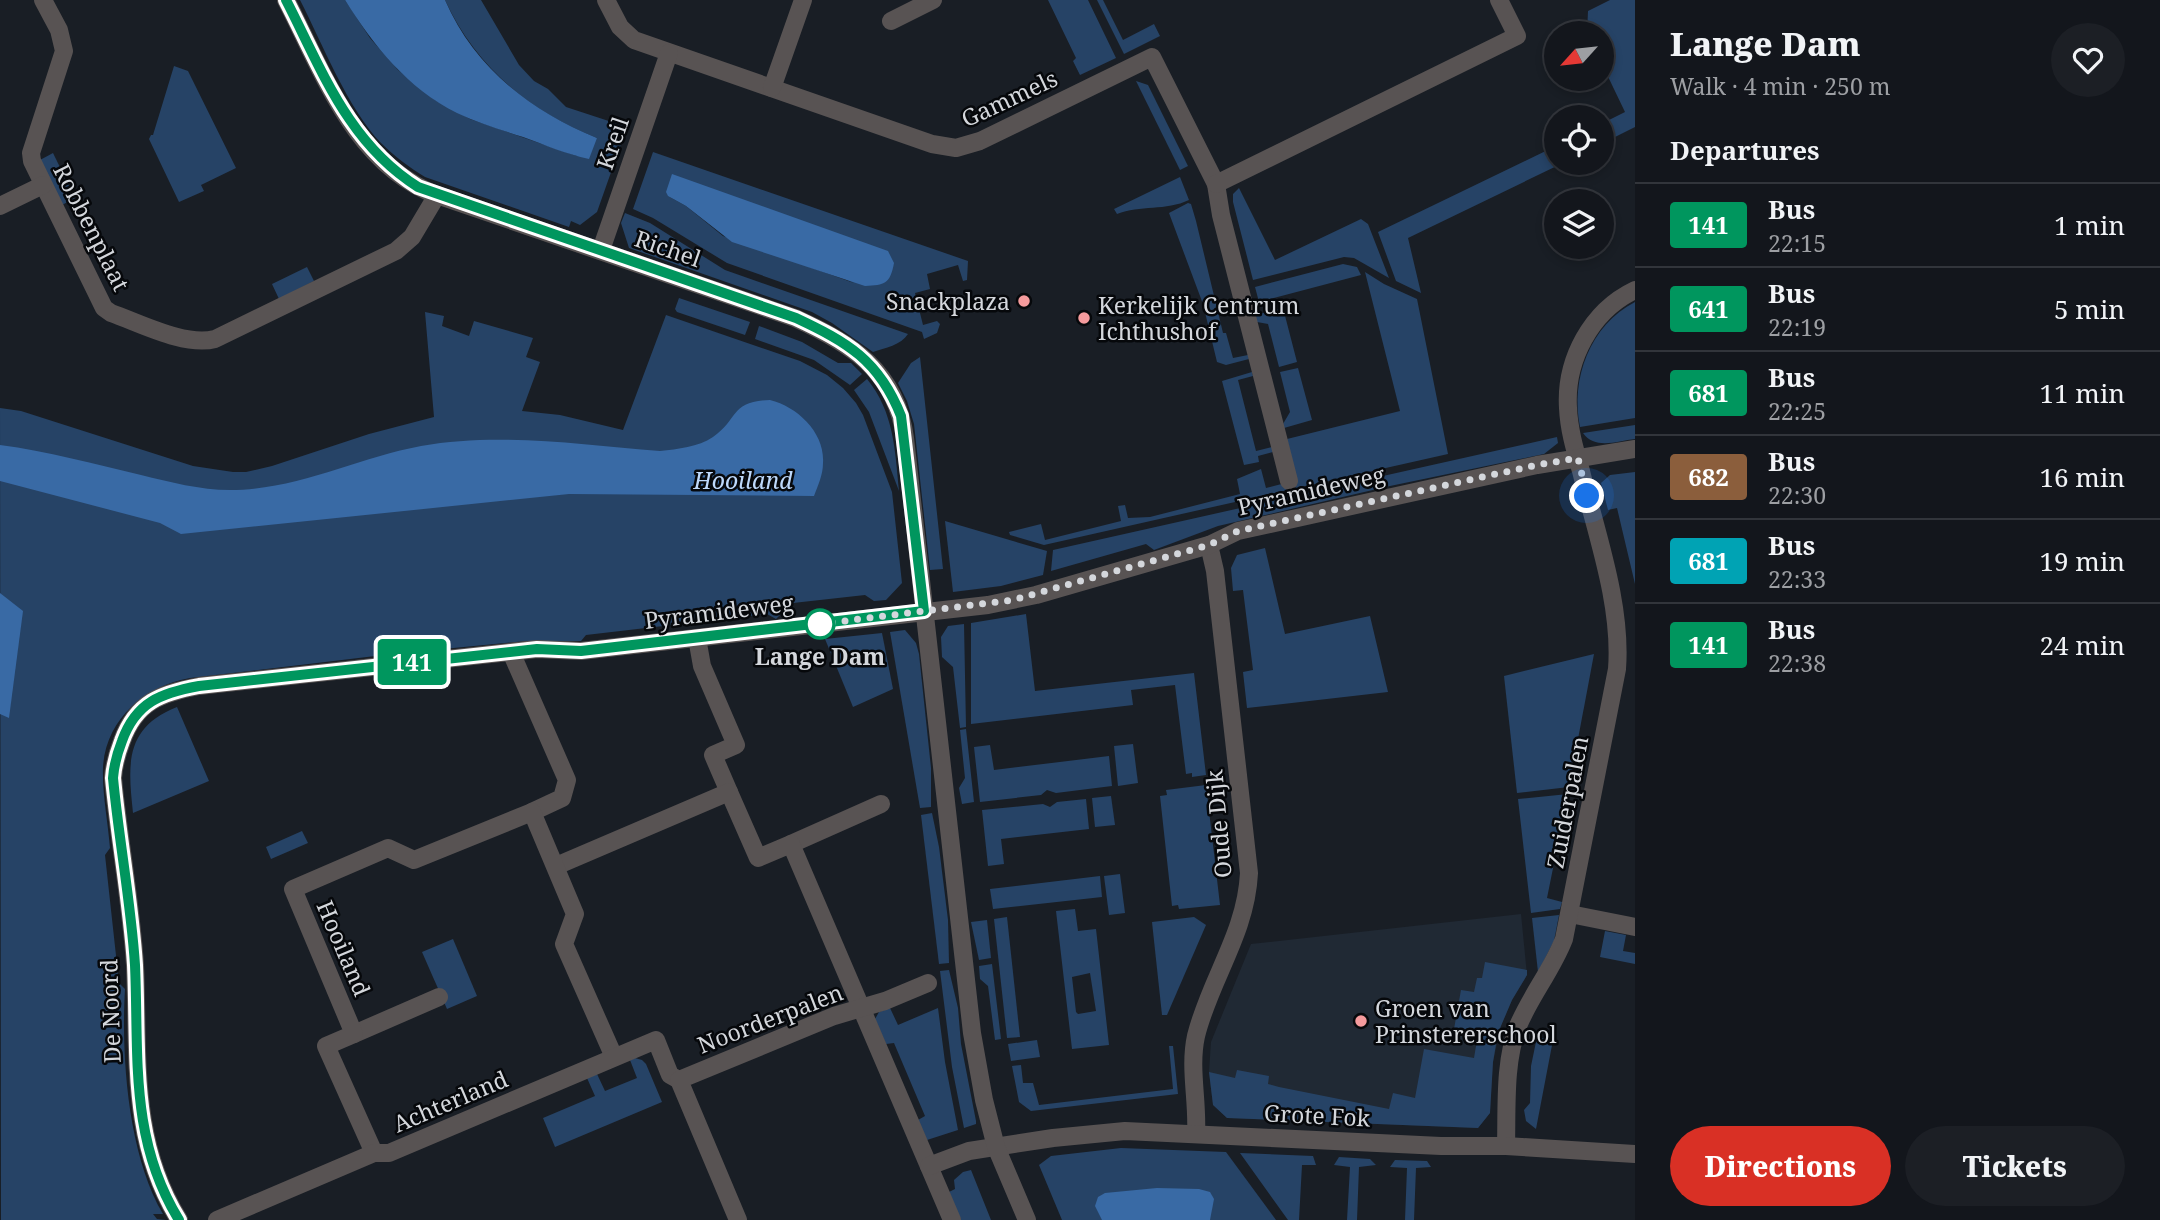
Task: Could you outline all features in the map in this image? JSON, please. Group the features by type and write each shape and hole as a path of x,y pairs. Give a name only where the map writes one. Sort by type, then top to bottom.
{"street":[{"name":"Robbenplaat","path":"43,0 59,30 64,51 31,153 43,186 104,308 111,313 188,340 203,342 215,339 396,251 412,237 438,195"},
{"name":"Richel","path":"286,0 330,86 364,142 394,171 418,187 796,318 840,339 873,368 889,389 904,427 924,611"},
{"name":"Gammels","path":"606,0 620,27 630,38 932,144 956,148 980,141 1152,57 1216,184 1220,215 1289,481"},
{"path":"772,88 803,0"},
{"path":"891,21 933,0"},
{"path":"1216,184 1517,36 1499,0"},
{"name":"Kreil","path":"601,250 669,52"},
{"path":"0,206 43,186"},
{"name":"Zuiderpalen","path":"1506,1146 1510,1059 1517,1030 1560,951 1570,914 1612,696 1618,644 1613,601 1572,440 1568,394 1578,349 1590,328 1607,309 1635,290"},
{"name":"Pyramideweg","path":"115,794 114,762 127,726 140,709 155,698 174,691 537,649 581,651 988,605 1209,545 1238,531 1454,482 1635,449"},
{"name":"Oude Dijk","path":"1196,1133 1197,1111 1192,1067 1196,1037 1210,995 1242,919 1249,873 1215,571 1209,545"},
{"path":"924,611 972,1033 996,1147 1027,1220"},
{"path":"697,638 702,666 736,745 713,755 758,858 881,804"},
{"name":"Hooiland","path":"354,1034 293,888 388,848 414,860 562,798 567,780 511,652"},
{"path":"556,866 729,792"},
{"name":"De Noord","path":"115,794 135,964 136,1059 144,1133 159,1183 178,1220"},
{"path":"532,812 575,914 564,944 614,1057"},
{"path":"791,844 861,1008 928,983"},
{"path":"1570,914 1635,927"},
{"name":"Hooiland","path":"374,1153 326,1046 439,997"},
{"name":"Noorderpalen","path":"738,1220 679,1080 834,1016 861,1008 952,1220"},
{"name":"Achterland","path":"217,1220 374,1153 389,1153 400,1149 656,1040 670,1075 679,1080"},
{"name":"Grote Fok","path":"996,1147 1125,1131 1395,1144 1506,1146 1635,1154"},
{"path":"929,1166 969,1151 996,1147"}],"shaded area":[{"path":"345,0 445,0 472,46 507,84 549,114 597,138 589,159 481,123 439,103 407,79 393,64 367,33"},
{"path":"672,174 888,251 894,263 891,275 882,284 865,286 732,242 686,206 668,196 666,192"},
{"path":"770,400 800,415 820,441 823,467 814,496 569,494 181,534 160,523 0,481 0,445 53,454 185,485 230,490 279,485 397,451 451,442 540,441 660,451 701,443 721,430 741,407"},
{"path":"0,593 23,611 9,718 0,714"},
{"name":"Groen van Prinstererschool","path":"1521,914 1527,975 1501,1025 1493,1062 1490,1113 1478,1128 1227,1118 1213,1105 1209,1072 1211,1042 1251,944"},
{"path":"1157,1188 1199,1189 1210,1192 1214,1199 1210,1220 1102,1220 1095,1206 1098,1197 1105,1193"}],"green space":[{"path":"300,0 345,0 370,38 398,70 435,100 470,119 577,156 597,138 549,114 507,84 472,46 445,0 481,0 519,65 534,81 548,89 566,107 627,127 597,212 580,225 571,221 569,227 425,177 408,166 369,129 336,75"},
{"path":"1048,0 1088,0 1116,58 1080,75 1073,61 1076,58"},
{"path":"1097,0 1103,0 1123,40 1154,24 1160,36 1124,54"},
{"path":"1610,0 1635,0 1635,127 1614,138 1614,118 1625,112 1614,89 1614,21 1588,21 1588,11"},
{"path":"174,66 188,71 236,168 201,185 204,191 179,202 149,139 153,135"},
{"path":"1136,81 1148,85 1188,166 1180,170"},
{"path":"653,152 968,261 967,280 963,281 958,265 927,274 930,289 915,293 923,325 937,321 940,324 937,333 924,339 922,332 727,263 653,218 633,209","holes":["668,196 854,283 723,236 686,206"]},
{"path":"1544,152 1544,172 1408,238 1421,293 1396,281 1378,232"},
{"path":"53,153 75,198 62,205 40,160"},
{"path":"1180,177 1189,200 1171,206 1117,214 1114,209"},
{"path":"1239,188 1275,260 1361,219 1368,224 1389,278 1354,258 1344,257 1253,280 1233,202 1233,194"},
{"path":"1191,204 1196,221 1223,333 1226,333 1233,358 1248,355 1249,359 1226,365 1217,362 1203,304 1169,213"},
{"path":"625,213 650,223 725,270 908,334 897,343 873,352 812,312 629,248 621,223"},
{"path":"1343,264 1357,267 1361,275 1259,302 1255,287"},
{"path":"307,267 314,281 279,299 272,284"},
{"path":"1365,272 1417,299 1448,454 1044,545 1010,535 1009,532 1041,524 1045,540 1121,521 1118,506 1125,505 1128,518 1150,517 1240,494 1237,479 1261,469 1266,488 1297,480 1287,439 1400,411"},
{"path":"679,298 750,322 745,335 677,312 675,309"},
{"path":"1635,302 1635,418 1580,427 1578,390 1587,355 1606,324"},
{"path":"1283,308 1297,362 1279,367 1268,324 1257,322 1255,315"},
{"name":"Hooiland","path":"425,312 444,316 442,326 469,336 474,321 533,338 526,357 540,362 522,411 560,415 623,430 666,315 800,361 827,375 843,388 863,415 892,492 902,583 886,600 874,601 865,595 784,604 784,611 776,619 767,614 586,635 581,641 526,641 190,678 173,682 143,697 120,720 106,750 103,777 110,848 105,855 119,983 125,989 124,1044 129,1104 142,1163 163,1214 153,1214 157,1219 166,1220 1,1220 0,408 21,411 193,466 246,472 434,417"},
{"path":"759,326 802,342 838,363 851,363 862,374 850,385 814,360 755,339"},
{"path":"920,357 943,569 930,570 914,424 898,383 911,363"},
{"path":"1298,368 1312,420 1284,428 1283,424 1290,412 1280,372"},
{"path":"1252,372 1253,376 1238,380 1256,451 1272,447 1273,452 1258,456 1259,462 1244,465 1222,381"},
{"path":"867,379 883,405 892,432 899,491 869,412 854,390"},
{"path":"1635,425 1635,439 1600,443 1583,433"},
{"path":"1557,437 1558,443 1544,454 1218,526 1154,550 1146,544 1051,571 1053,550"},
{"path":"1635,472 1635,584 1617,508 1608,510 1601,483 1610,475"},
{"path":"945,521 1047,551 1043,575 1001,586 953,592"},
{"path":"1265,548 1285,634 1370,616 1388,692 1247,708 1243,672 1253,670 1243,590 1233,591 1231,568 1237,555"},
{"path":"1026,614 1035,691 1194,673 1206,775 1192,777 1192,773 1186,774 1175,685 1131,690 1133,705 971,724 971,623"},
{"path":"964,624 966,727 960,728 953,667 942,657 941,637 948,626"},
{"path":"905,630 916,643 919,654 931,768 931,807 920,808 890,632"},
{"path":"882,633 893,689 853,707 825,639"},
{"path":"1594,654 1569,787 1517,793 1504,676"},
{"path":"177,707 209,781 133,813 130,779 133,750 138,737 160,716"},
{"path":"966,729 974,802 962,804 959,788 965,778 960,730"},
{"path":"1133,744 1138,783 1118,786 1114,746"},
{"path":"990,745 994,770 1109,756 1112,786 1056,793 1047,790 1041,795 980,802 974,747"},
{"path":"1206,785 1220,905 1179,909 1178,905 1172,906 1160,796 1167,795 1166,790"},
{"path":"1568,794 1547,898 1562,902 1560,909 1531,913 1518,799"},
{"path":"1111,796 1115,825 1095,827 1092,798"},
{"path":"1086,799 1089,829 1001,839 1004,864 988,866 982,810 1043,804 1050,807 1057,802"},
{"path":"932,813 948,920 949,963 939,964 921,815"},
{"path":"302,831 308,843 271,859 266,847"},
{"path":"1120,874 1125,913 1109,915 1104,876"},
{"path":"1100,876 1102,897 993,909 990,889"},
{"path":"1075,909 1078,931 1096,929 1109,1045 1072,1049 1056,911","holes":["1090,973 1096,1011 1076,1012 1072,977"]},
{"path":"1559,915 1554,941 1538,972 1532,918"},
{"path":"1007,917 1020,1037 1007,1038 994,919"},
{"path":"1194,917 1206,925 1167,1015 1162,1015 1152,922"},
{"path":"987,920 991,958 979,960 971,922"},
{"path":"1605,931 1626,935 1623,951 1635,953 1635,964 1600,957"},
{"path":"453,939 477,996 447,1009 422,952"},
{"path":"1485,962 1527,970 1527,975 1512,1000 1498,1033 1490,1113 1478,1128 1227,1118 1213,1105 1209,1072 1235,1078 1237,1070 1269,1076 1268,1084 1279,1087 1389,1109 1393,1093 1415,1098 1424,1049 1474,1058 1478,1034 1454,1029 1461,990 1474,992 1477,978 1482,978"},
{"path":"992,964 1001,1039 995,1040 988,986 980,979 979,966"},
{"path":"949,970 958,1008 961,1044 976,1121 976,1124 964,1128 952,1067 940,971"},
{"path":"890,1008 898,1025 938,1008 958,1130 927,1140 918,1120 925,1116 894,1043 886,1044 875,1019 879,1012"},
{"path":"1537,1037 1553,1040 1536,1129 1526,1121 1524,1110 1530,1103 1531,1066"},
{"path":"1037,1040 1040,1057 1011,1061 1008,1044"},
{"path":"1169,1046 1173,1046 1178,1094 1031,1111 1019,1102 1012,1066 1021,1065 1023,1083 1033,1083 1039,1105 1173,1089"},
{"path":"635,1058 646,1064 662,1102 555,1147 543,1118 595,1096 587,1078 597,1074 605,1091 637,1078 630,1060"},
{"path":"1121,1148 1226,1152 1276,1220 1062,1220 1039,1165 1051,1156"},
{"path":"1240,1153 1313,1156 1316,1165 1302,1165 1299,1220 1288,1220"},
{"path":"1339,1157 1370,1159 1376,1165 1359,1167 1357,1220 1347,1220 1350,1167 1334,1165"},
{"path":"1395,1160 1427,1161 1431,1167 1416,1168 1414,1220 1405,1220 1407,1168 1390,1167"},
{"path":"971,1170 991,1220 961,1220 949,1192 955,1189 954,1180 963,1172"}],"bus line":[{"name":"141","path":"179,1220 159,1183 144,1133 136,1059 135,964 113,778 114,762 127,726 140,709 155,698 199,686 537,649 581,651 924,611 901,416 889,389 863,358 840,339 796,318 418,187 386,165 364,142 330,86 286,0"}],"place":[{"name":"Snackplaza","path":"1024,301"},
{"name":"Kerkelijk Centrum Ichthushof","path":"1084,318"},
{"name":"Lange Dam","path":"820,624"},
{"name":"Groen van Prinstererschool","path":"1361,1021"}],"route":[{"path":"820,624 988,605 1036,595 1209,545 1238,531 1578,458 1587,496"}]}
